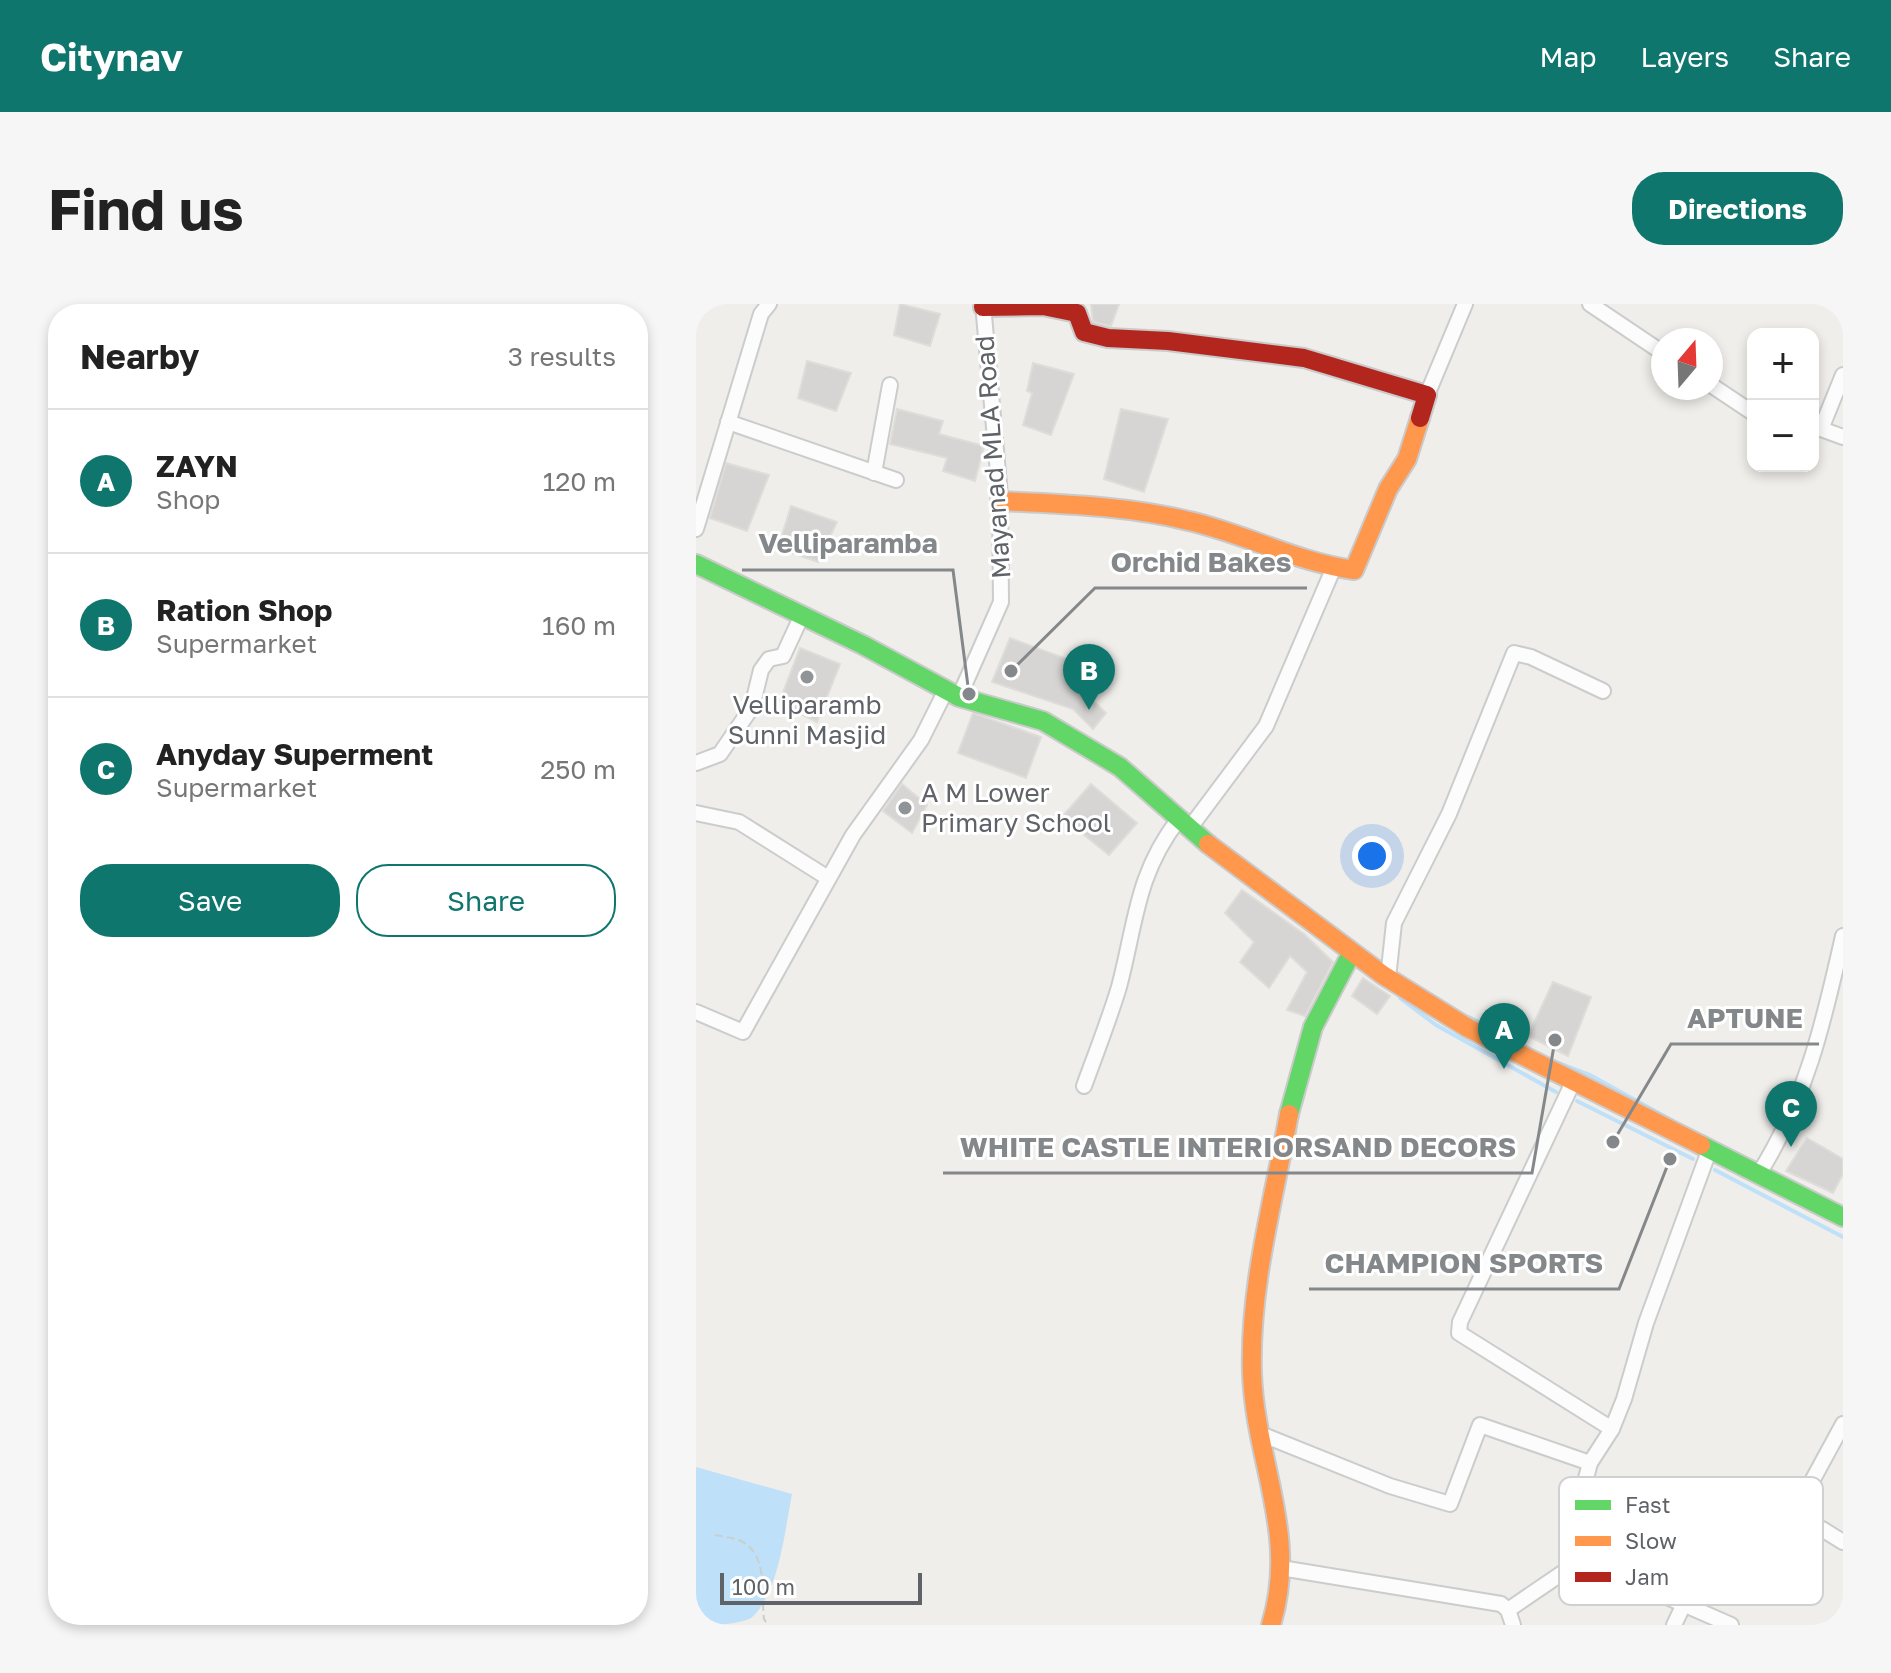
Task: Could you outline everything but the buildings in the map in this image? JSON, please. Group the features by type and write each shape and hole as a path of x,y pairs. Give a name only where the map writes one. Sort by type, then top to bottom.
{"street":[{"path":"696,529 761,314 769,304"},
{"path":"1000,501 1087,505 1190,521 1334,567 1354,570 1388,489 1407,459 1427,395 1465,304"},
{"path":"1590,304 1651,345"},
{"path":"983,305 1043,306 1077,313 1084,332 1108,338 1168,341 1304,358 1427,395"},
{"name":"Mayanad MLA Road","path":"696,1012 743,1032 853,835 952,693 1001,602 1000,501 983,305"},
{"path":"1819,424 1843,375"},
{"path":"874,473 890,385"},
{"path":"1723,393 1747,409"},
{"path":"728,422 896,480"},
{"path":"1819,429 1843,437"},
{"path":"696,564 952,693 1043,721 1120,767 1183,825 1351,954 1468,1028 1843,1217"},
{"path":"1084,1086 1118,988 1144,875 1157,847 1183,825 1266,726 1334,567"},
{"path":"696,763 720,754 752,707 761,670 769,659 783,656 802,615"},
{"path":"1388,978 1394,923 1449,814 1514,653 1531,657 1603,691"},
{"path":"696,813 739,822 828,878"},
{"path":"1758,1175 1780,1142 1806,1084 1818,1048 1843,936"},
{"path":"1271,1625 1278,1602 1281,1568 1279,1516 1252,1372 1256,1297 1273,1184 1305,1051 1351,954"},
{"path":"1574,1080 1460,1322 1459,1333 1612,1429"},
{"path":"1586,1477 1590,1463 1612,1429 1709,1151"},
{"path":"1814,1477 1843,1424"},
{"path":"1263,1435 1390,1486 1450,1504 1480,1425 1590,1463"},
{"path":"1823,1530 1843,1542"},
{"path":"1281,1568 1501,1604 1508,1610 1513,1625"},
{"path":"1508,1610 1559,1575"},
{"path":"1674,1625 1684,1605"},
{"path":"1686,1605 1713,1622 1731,1625"}],"path":[{"path":"715,1535 746,1543 754,1553 760,1566 764,1619 768,1625"}],"water":[{"path":"696,1467 792,1494 774,1577 761,1607 746,1620 696,1625"}],"waterway":[{"path":"1400,998 1436,1025 1556,1092"},
{"path":"1469,1017 1516,1042"},
{"path":"1549,1059 1590,1075 1673,1121"},
{"path":"1577,1101 1693,1159"},
{"path":"1715,1170 1843,1237"}],"traffic: fast":[{"path":"696,564 863,645 959,697 1043,721 1120,767 1208,844"},
{"path":"1289,1114 1313,1027 1351,954"},
{"path":"1701,1145 1843,1217"}],"traffic: slow":[{"path":"1000,501 1095,506 1166,516 1210,527 1312,561 1354,570 1388,489 1407,459 1420,418"},
{"path":"1208,844 1383,975 1468,1028 1701,1145"},
{"path":"1271,1625 1278,1592 1278,1529 1255,1406 1252,1341 1258,1276 1289,1114"}],"traffic: jam":[{"path":"983,307 1043,306 1077,313 1084,332 1108,338 1168,341 1304,358 1427,395 1420,418"}],"place":[{"name":"Orchid Bakes","path":"1011,671"},
{"name":"Velliparamb Sunni Masjid","path":"807,677"},
{"name":"Velliparamba","path":"969,694"},
{"name":"Ration Shop","path":"1089,710"},
{"name":"A M Lower Primary School","path":"905,808"},
{"name":"WHITE CASTLE INTERIORSAND DECORS","path":"1555,1040"},
{"name":"ZAYN","path":"1504,1069"},
{"name":"APTUNE","path":"1613,1142"},
{"name":"Anyday Superment","path":"1791,1147"},
{"name":"CHAMPION SPORTS","path":"1670,1159"}]}
